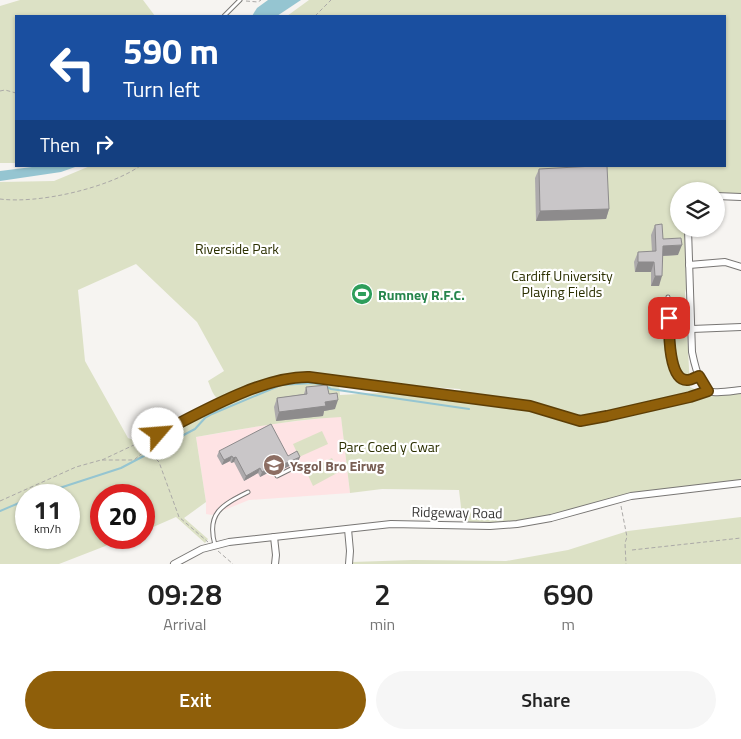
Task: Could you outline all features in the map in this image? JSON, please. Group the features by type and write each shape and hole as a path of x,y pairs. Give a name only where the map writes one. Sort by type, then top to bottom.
{"street":[{"path":"725,196 741,197"},
{"path":"688,237 693,357 699,376 708,391 741,390"},
{"path":"689,265 725,262 741,267"},
{"path":"692,328 741,327"},
{"name":"Ridgeway Road","path":"174,564 194,552 214,545 401,524 480,526 517,524 551,518 620,499 646,494 741,483"},
{"path":"348,529 349,564"},
{"path":"274,537 275,564"}],"lane":[{"path":"225,15 240,0"},
{"path":"668,298 671,357 674,367 683,380 699,376"},
{"path":"158,434 225,400 288,377 309,377 530,406 580,421 690,397 708,391"},
{"path":"277,476 297,466"},
{"path":"214,545 212,532 213,518 224,504 248,492"}],"path":[{"path":"240,0 258,2 261,0"},
{"path":"316,15 331,0"},
{"path":"0,91 5,90 15,93"},
{"path":"0,199 29,200 75,191 110,181 138,167"},
{"path":"101,460 134,460 147,449 158,434"},
{"path":"0,501 76,467 101,460 158,434"},
{"path":"147,449 159,462 179,517 214,545 233,564"},
{"path":"620,499 628,537 625,543 626,564"},
{"path":"632,550 741,538"}],"shaded area":[{"name":"Ysgol Bro Eirwg","path":"341,416 350,493 249,500 212,515 206,514 206,502 196,437 272,424"}],"green space":[{"path":"20,0 143,0 154,15 15,15 15,163 0,163 0,6"},
{"path":"309,0 741,0 741,195 725,194 725,182 670,182 670,237 685,237 685,293 690,387 710,396 741,392 741,481 631,494 551,515 517,521 463,524 459,490 382,489 350,493 341,417 305,420 196,437 206,502 184,518 208,539 205,543 176,517 155,526 155,484 90,484 90,549 98,549 59,564 0,564 0,182 54,181 88,167 726,167 726,15 288,15","holes":["136,264 197,322 224,371 208,381 214,395 218,399 220,400 281,375 309,373 309,380 291,381 256,390 223,404 174,429 172,426 139,442 128,438 85,361 78,290","339,385 396,392 340,395","401,385 460,389 401,392"]},
{"path":"322,431 328,444 299,457 293,444"},
{"path":"332,458 339,472 313,486 306,471"},
{"path":"741,517 741,564 351,564 352,562 413,560 506,561 568,550 628,531"}],"water":[{"path":"268,0 301,0 278,15 253,15 257,8"},
{"path":"32,167 75,167 61,172 0,181 0,171"}],"building":[{"path":"607,167 609,209 540,211 539,169"},
{"path":"662,224 663,239 681,238 682,245 663,246 662,276 655,276 654,262 638,262 638,252 656,251 655,225"},
{"path":"327,385 329,394 337,393 338,400 325,402 326,406 279,412 277,398 307,394 306,387"},
{"path":"271,424 288,456 297,451 300,457 284,464 283,461 262,472 260,468 246,476 236,457 233,458 232,456 224,460 219,451"}],"waterway":[{"path":"72,484 121,468 195,429 205,418 212,414 281,385 313,383 331,389 469,409"},
{"path":"0,511 15,505"}],"place":[{"name":"Rumney R.F.C.","path":"362,294"},
{"name":"Ysgol Bro Eirwg","path":"274,465"}],"route":[{"path":"158,434 225,400 288,377 309,377 530,406 580,421 690,397 708,391 699,376 683,380 678,375 671,357 669,318"}],"park label":[{"name":"Riverside Park","path":"237,248"},
{"name":"Cardiff University Playing Fields","path":"562,284"},
{"name":"Parc Coed y Cwar","path":"389,446"}]}
